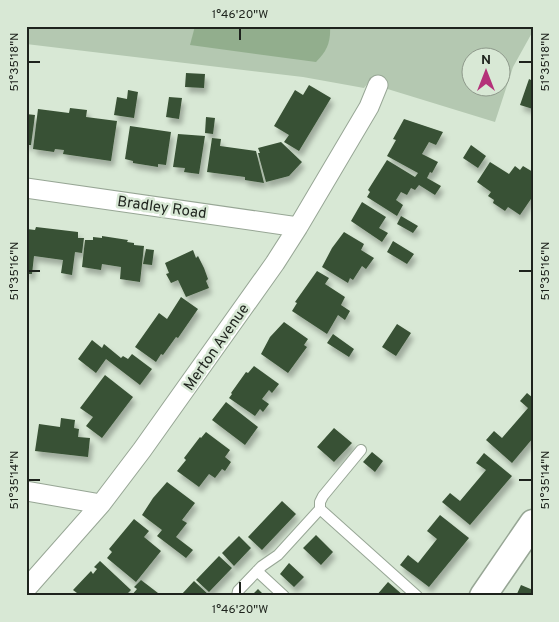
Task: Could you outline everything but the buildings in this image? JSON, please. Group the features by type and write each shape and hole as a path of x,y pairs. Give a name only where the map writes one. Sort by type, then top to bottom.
{"main road":[{"path":"483,596 533,523"}],"street":[{"name":"Merton Avenue","path":"26,589 101,504 275,263 369,107 378,85"},
{"name":"Bradley Road","path":"26,188 298,227"},
{"path":"26,491 101,504"}],"lane":[{"path":"237,596 238,591 257,571 278,556 320,509 320,502 323,496 361,450"},
{"path":"320,509 417,596"},
{"path":"257,571 284,596"}],"green space":[{"path":"26,26 533,26 533,31 512,70 512,48 462,48 462,98 503,98 495,122 368,83 364,88 303,77 26,44"},
{"path":"195,26 330,26 330,32 328,46 316,62 190,45"}]}
